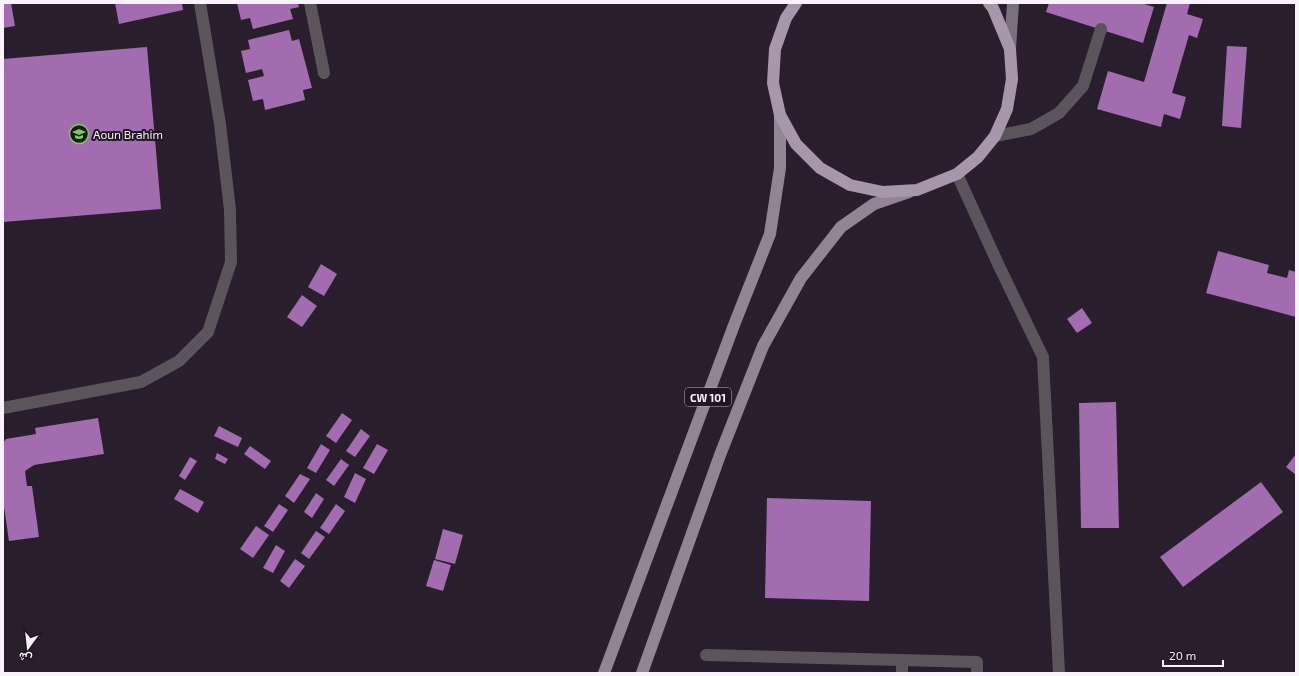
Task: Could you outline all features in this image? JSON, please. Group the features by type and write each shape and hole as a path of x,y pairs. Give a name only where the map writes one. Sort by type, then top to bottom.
{"highway":[{"path":"796,3 786,18 775,49 773,82 780,115 796,144 820,168 850,185 883,192 917,190 957,174 978,157 995,136 1007,108 1012,79 1010,48 993,8 989,3"}],"main road":[{"path":"1010,48 1013,3"},
{"name":"CW 101","path":"604,673 734,325 770,234 780,168 780,115"},
{"name":"CW 101","path":"642,673 720,455 763,346 801,278 841,227 874,204 917,190"}],"street":[{"path":"3,408 141,382 179,361 208,332 231,262 230,210 220,124 200,3"},
{"path":"310,3 324,73"},
{"path":"995,136 1032,129 1059,113 1083,86 1101,29"},
{"path":"957,174 1043,357 1059,673"},
{"path":"706,655 977,662 977,673"},
{"path":"902,660 902,673"}],"building":[{"path":"3,3 11,3 15,26 3,28"},
{"path":"115,3 182,3 183,10 119,24"},
{"path":"237,3 298,3 299,7 290,9 293,19 253,29 250,18 241,20"},
{"path":"1049,3 1141,3 1154,7 1143,43 1046,12"},
{"path":"1167,3 1190,3 1187,14 1203,19 1197,38 1189,35 1172,93 1186,97 1180,119 1164,114 1161,127 1097,109 1108,71 1144,82"},
{"path":"289,30 292,41 299,39 312,88 303,90 305,100 265,110 263,99 253,101 248,80 264,76 262,69 246,73 241,51 250,49 248,40"},
{"path":"1227,46 1247,47 1241,128 1222,126"},
{"name":"Aoun Brahim","path":"147,47 161,209 3,222 3,59"},
{"path":"1218,251 1269,265 1267,273 1287,278 1289,270 1296,272 1296,317 1206,293"},
{"path":"321,264 337,274 324,296 308,287"},
{"path":"302,295 317,306 302,327 287,317"},
{"path":"1082,308 1092,323 1077,333 1067,319"},
{"path":"1116,402 1119,528 1081,528 1079,403"},
{"path":"342,413 352,420 336,443 326,436"},
{"path":"98,418 104,454 34,465 25,471 27,486 32,486 39,537 9,541 3,500 3,443 6,439 36,434 35,428"},
{"path":"219,426 242,438 238,447 214,436"},
{"path":"361,429 370,436 355,457 346,451"},
{"path":"321,444 330,450 316,473 307,468"},
{"path":"377,444 388,450 374,474 363,468"},
{"path":"250,446 271,461 265,469 244,454"},
{"path":"217,453 228,459 225,464 215,459"},
{"path":"1296,454 1296,475 1286,467"},
{"path":"190,457 197,461 185,480 179,476"},
{"path":"341,459 349,465 334,486 326,480"},
{"path":"355,473 366,479 355,503 344,497"},
{"path":"300,474 310,479 294,503 285,496"},
{"path":"1261,482 1283,512 1183,587 1160,557"},
{"path":"180,489 204,502 198,513 174,499"},
{"path":"316,493 324,499 312,518 304,512"},
{"path":"767,498 871,501 869,601 765,598"},
{"path":"279,504 288,510 273,532 264,526"},
{"path":"336,504 345,511 329,534 320,528"},
{"path":"256,526 269,535 253,558 240,549"},
{"path":"443,529 463,535 455,564 435,559"},
{"path":"316,531 325,537 309,559 301,553"},
{"path":"276,545 285,551 273,573 263,568"},
{"path":"295,559 305,566 289,588 280,581"},
{"path":"434,560 451,565 443,591 426,586"}],"place":[{"name":"Aoun Brahim","path":"79,134"}]}
